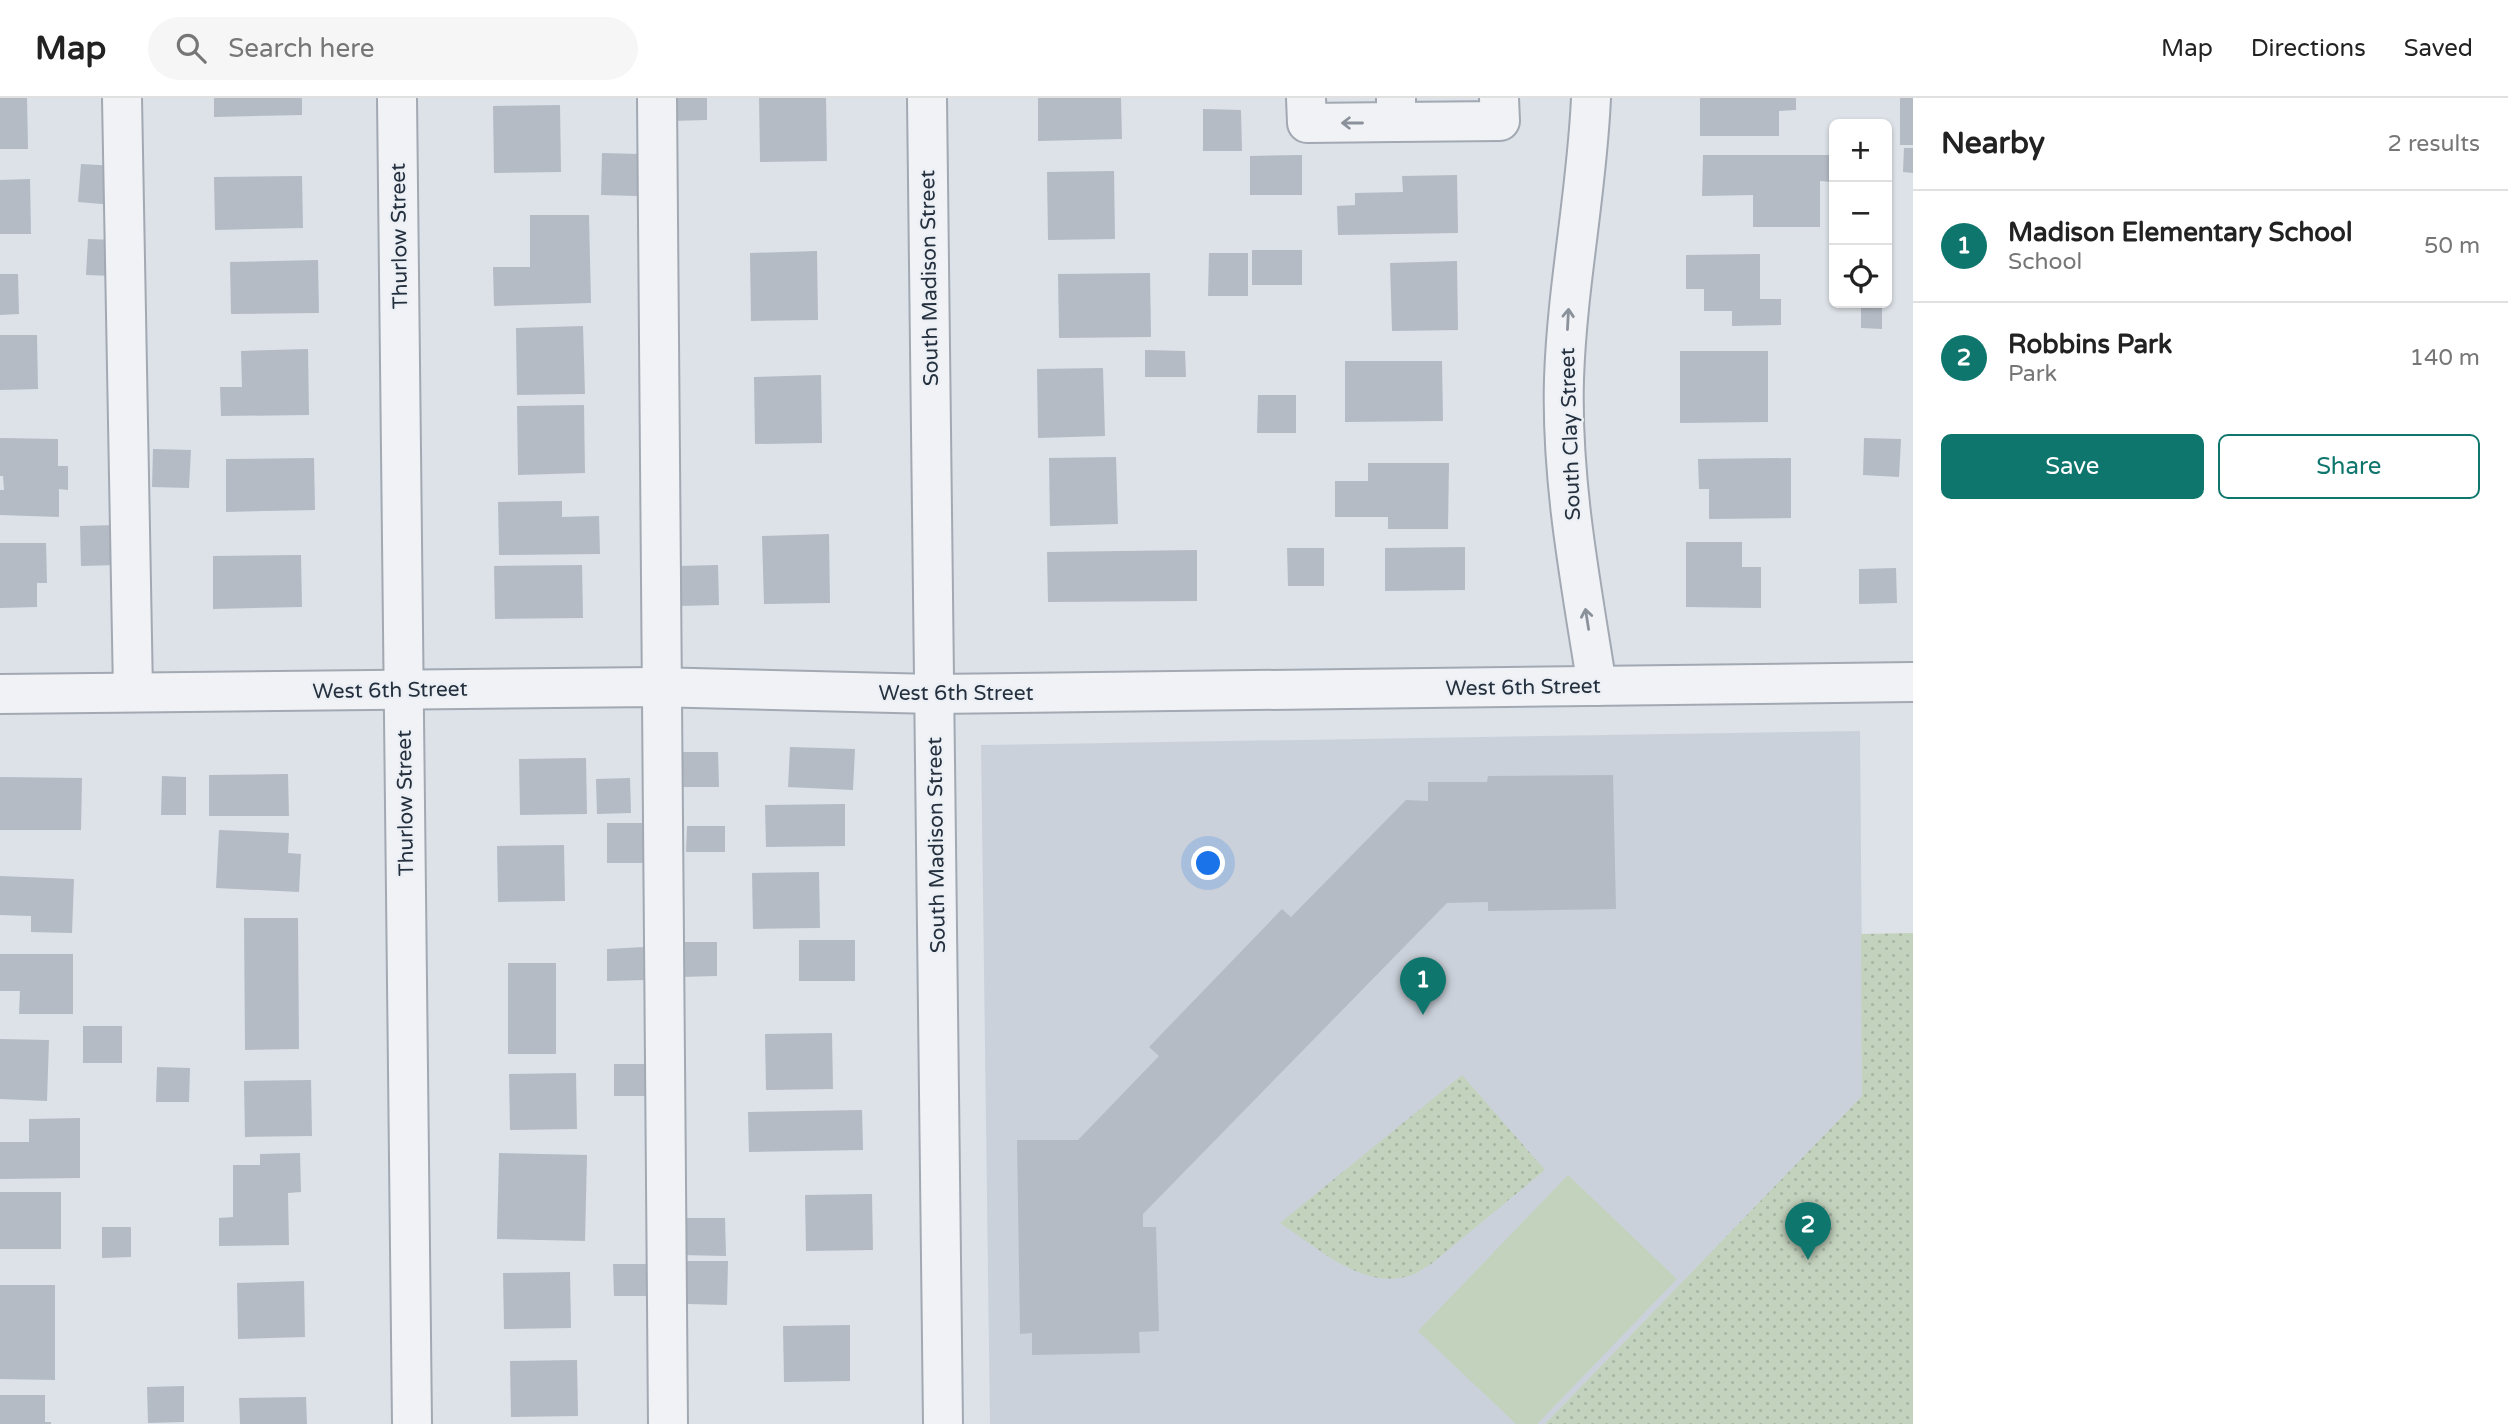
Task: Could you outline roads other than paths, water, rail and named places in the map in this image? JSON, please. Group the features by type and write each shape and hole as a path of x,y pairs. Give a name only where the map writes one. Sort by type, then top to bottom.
{"street":[{"path":"122,98 133,692"},
{"name":"Thurlow Street","path":"397,98 412,1424"},
{"path":"657,98 668,1424"},
{"name":"South Madison Street","path":"927,98 943,1424"},
{"path":"1306,98 1307,123 1396,110 1499,110"},
{"name":"South Clay Street","path":"1591,98 1588,152 1570,287 1564,381 1567,477 1573,536 1597,686"},
{"name":"West 6th Street","path":"0,694 662,687 934,694 1913,682"}],"place":[{"name":"Madison Elementary School","path":"1423,1015"},
{"name":"Robbins Park","path":"1808,1260"}]}
